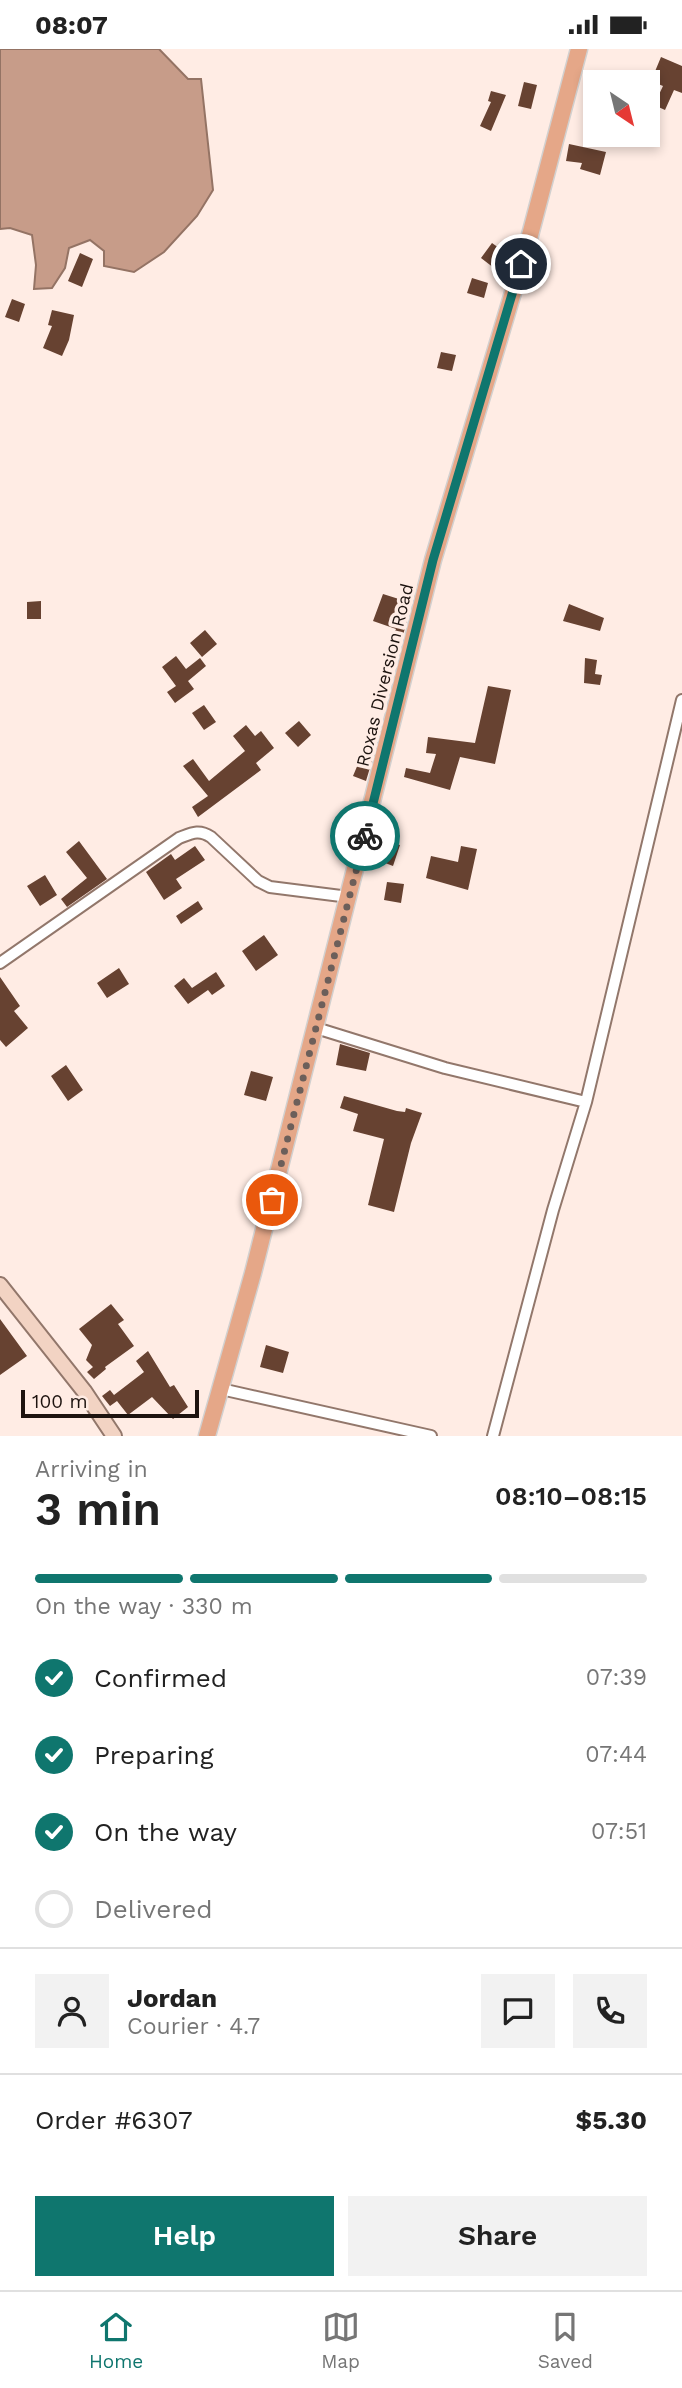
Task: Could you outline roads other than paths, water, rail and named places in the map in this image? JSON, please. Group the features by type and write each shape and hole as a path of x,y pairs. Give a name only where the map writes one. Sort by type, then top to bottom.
{"main road":[{"name":"Roxas Diversion Road","path":"207,1436 316,1028 433,560 529,239 579,49"},
{"path":"0,1285 83,1391 114,1436"}],"street":[{"path":"493,1436 553,1210 586,1102 682,700"},
{"path":"0,963 179,838 194,832 203,832 211,837 258,881 270,887 349,897"},
{"path":"316,1028 445,1068 586,1102"},
{"path":"221,1389 431,1436"}]}
